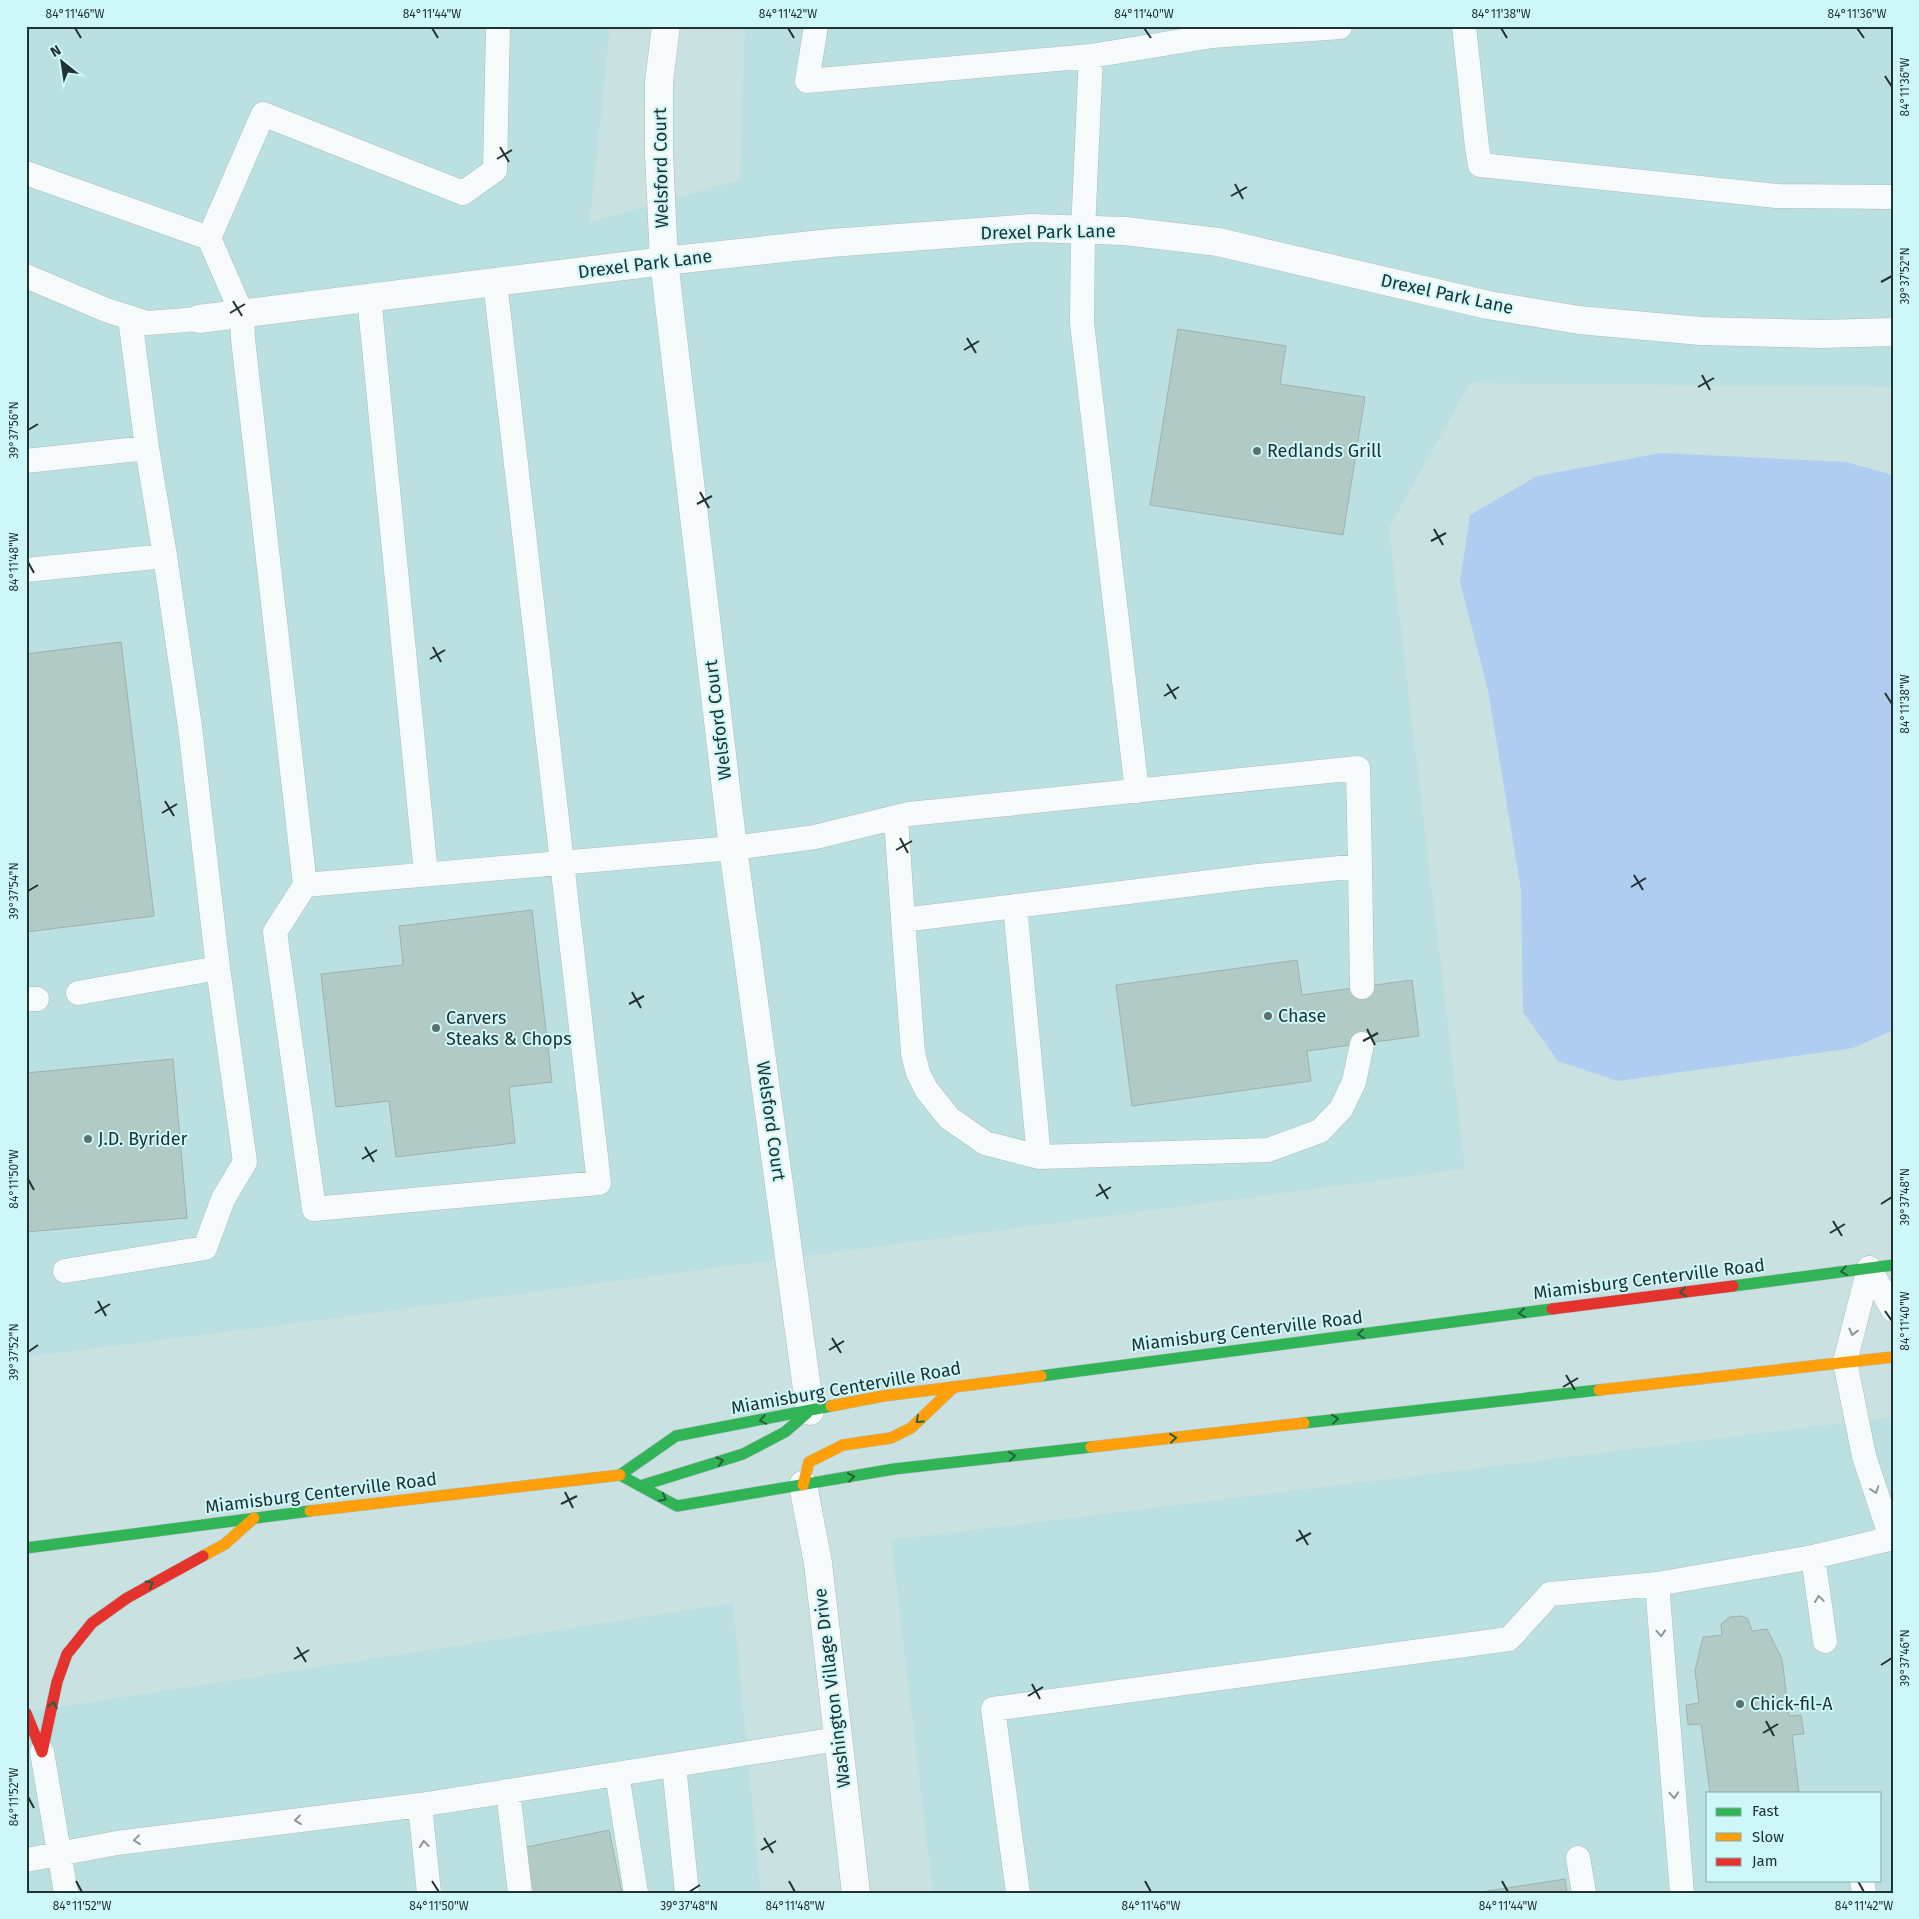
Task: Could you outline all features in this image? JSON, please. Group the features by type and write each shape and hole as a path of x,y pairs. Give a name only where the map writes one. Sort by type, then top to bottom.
{"main road":[{"name":"Miamisburg Centerville Road","path":"26,1548 254,1518 620,1475 676,1436 884,1396 1893,1265"},
{"path":"620,1475 676,1506 894,1469 1893,1357"},
{"path":"803,1485 809,1462 843,1444 891,1438 911,1428 954,1387"},
{"path":"640,1486 689,1469 721,1462 761,1446 785,1432 810,1411"},
{"path":"42,1752 57,1682 68,1654 92,1623 127,1598 225,1544 254,1518"},
{"path":"26,1713 42,1752"}],"street":[{"name":"Welsford Court","path":"666,26 659,82 659,154 664,261 733,848 810,1411"},
{"name":"Drexel Park Lane","path":"199,320 664,261 831,243 1031,228 1125,231 1218,242 1488,305 1579,320 1700,331 1823,334 1893,332"},
{"name":"Washington Village Drive","path":"803,1485 818,1564 856,1893"}],"lane":[{"path":"209,238 263,114 463,193 495,170 498,26"},
{"path":"816,26 807,81 1091,56 1211,31 1341,26"},
{"path":"1464,26 1480,165 1777,196 1893,198"},
{"path":"1091,56 1083,230 1082,323 1137,791"},
{"path":"26,173 209,238 242,314 243,339 305,884 275,932 314,1209 599,1183 495,282"},
{"path":"26,276 106,310 146,323 199,320"},
{"path":"369,297 426,874"},
{"path":"65,1271 205,1248 223,1199 245,1162 218,968 190,727 165,556 146,448 130,318"},
{"path":"26,461 146,448"},
{"path":"26,570 165,556"},
{"path":"305,884 561,864 733,848 815,838 910,814 1358,768 1362,987"},
{"path":"896,818 913,1053 918,1072 926,1089 949,1118 985,1143 1039,1157 1268,1150 1320,1131 1341,1109 1354,1082 1362,1044"},
{"path":"903,920 1360,866"},
{"path":"1014,906 1039,1157"},
{"path":"78,993 218,968"},
{"path":"1869,1268 1893,1310"},
{"path":"1018,1893 993,1709 1509,1639 1550,1594 1657,1584 1814,1557 1892,1538 1864,1456 1845,1362 1869,1268"},
{"path":"1814,1557 1825,1641"},
{"path":"1657,1584 1682,1893"},
{"path":"26,1860 117,1843 420,1805 838,1739"},
{"path":"42,1752 61,1854 66,1893"},
{"path":"674,1765 687,1893"},
{"path":"617,1774 636,1893"},
{"path":"508,1791 520,1893"},
{"path":"420,1805 429,1893"},
{"path":"1578,1858 1584,1893"}],"shaded area":[{"path":"26,26 610,26 590,222 740,180 745,26 1893,26 1893,387 1470,383 1389,528 1465,1169 283,1325 26,1357"},
{"path":"1661,453 1846,462 1893,475 1893,1030 1853,1048 1618,1081 1558,1061 1523,1012 1521,890 1488,690 1460,582 1470,515 1537,476"},
{"path":"1893,1417 1893,1893 933,1893 891,1540"},
{"path":"733,1603 761,1893 26,1893 26,1712"}],"building":[{"name":"Redlands Grill","path":"1178,329 1286,346 1280,384 1365,397 1343,535 1150,505"},
{"path":"121,642 154,916 26,932 26,654"},
{"name":"Carvers Steaks & Chops","path":"532,910 552,1082 509,1087 515,1143 396,1157 389,1101 336,1107 321,974 403,965 399,926"},
{"name":"Chase","path":"1297,960 1302,995 1412,980 1419,1036 1307,1051 1311,1081 1132,1106 1116,985"},
{"path":"173,1059 187,1218 26,1232 26,1073"},
{"name":"Chick-fil-A","path":"1742,1616 1748,1619 1752,1631 1767,1629 1782,1659 1789,1716 1801,1715 1804,1734 1792,1735 1799,1792 1710,1792 1701,1724 1688,1725 1686,1705 1699,1703 1695,1671 1703,1637 1722,1635 1721,1624 1730,1617"},
{"path":"609,1830 622,1893 531,1893 522,1848"},
{"path":"1565,1879 1567,1893 1475,1893"}],"traffic: fast":[{"path":"1733,1286 1893,1265"},
{"path":"1041,1376 1552,1309"},
{"path":"1304,1423 1599,1390"},
{"path":"620,1475 676,1436 831,1406"},
{"path":"640,1486 743,1454 785,1432 807,1413"},
{"path":"620,1475 677,1506 894,1469 1091,1447"},
{"path":"26,1548 310,1511"}],"traffic: slow":[{"path":"1599,1390 1893,1357"},
{"path":"831,1406 883,1396 1041,1376"},
{"path":"803,1485 809,1462 843,1445 891,1438 911,1428 954,1387"},
{"path":"1091,1447 1304,1423"},
{"path":"310,1511 620,1475"},
{"path":"203,1556 225,1544 254,1518"}],"traffic: jam":[{"path":"1552,1309 1733,1286"},
{"path":"42,1752 57,1682 67,1654 92,1623 127,1598 203,1556"},
{"path":"26,1713 42,1752"}],"place":[{"name":"Redlands Grill","path":"1257,451"},
{"name":"Chase","path":"1268,1016"},
{"name":"Carvers Steaks & Chops","path":"436,1028"},
{"name":"J.D. Byrider","path":"88,1139"},
{"name":"Chick-fil-A","path":"1740,1704"}]}
